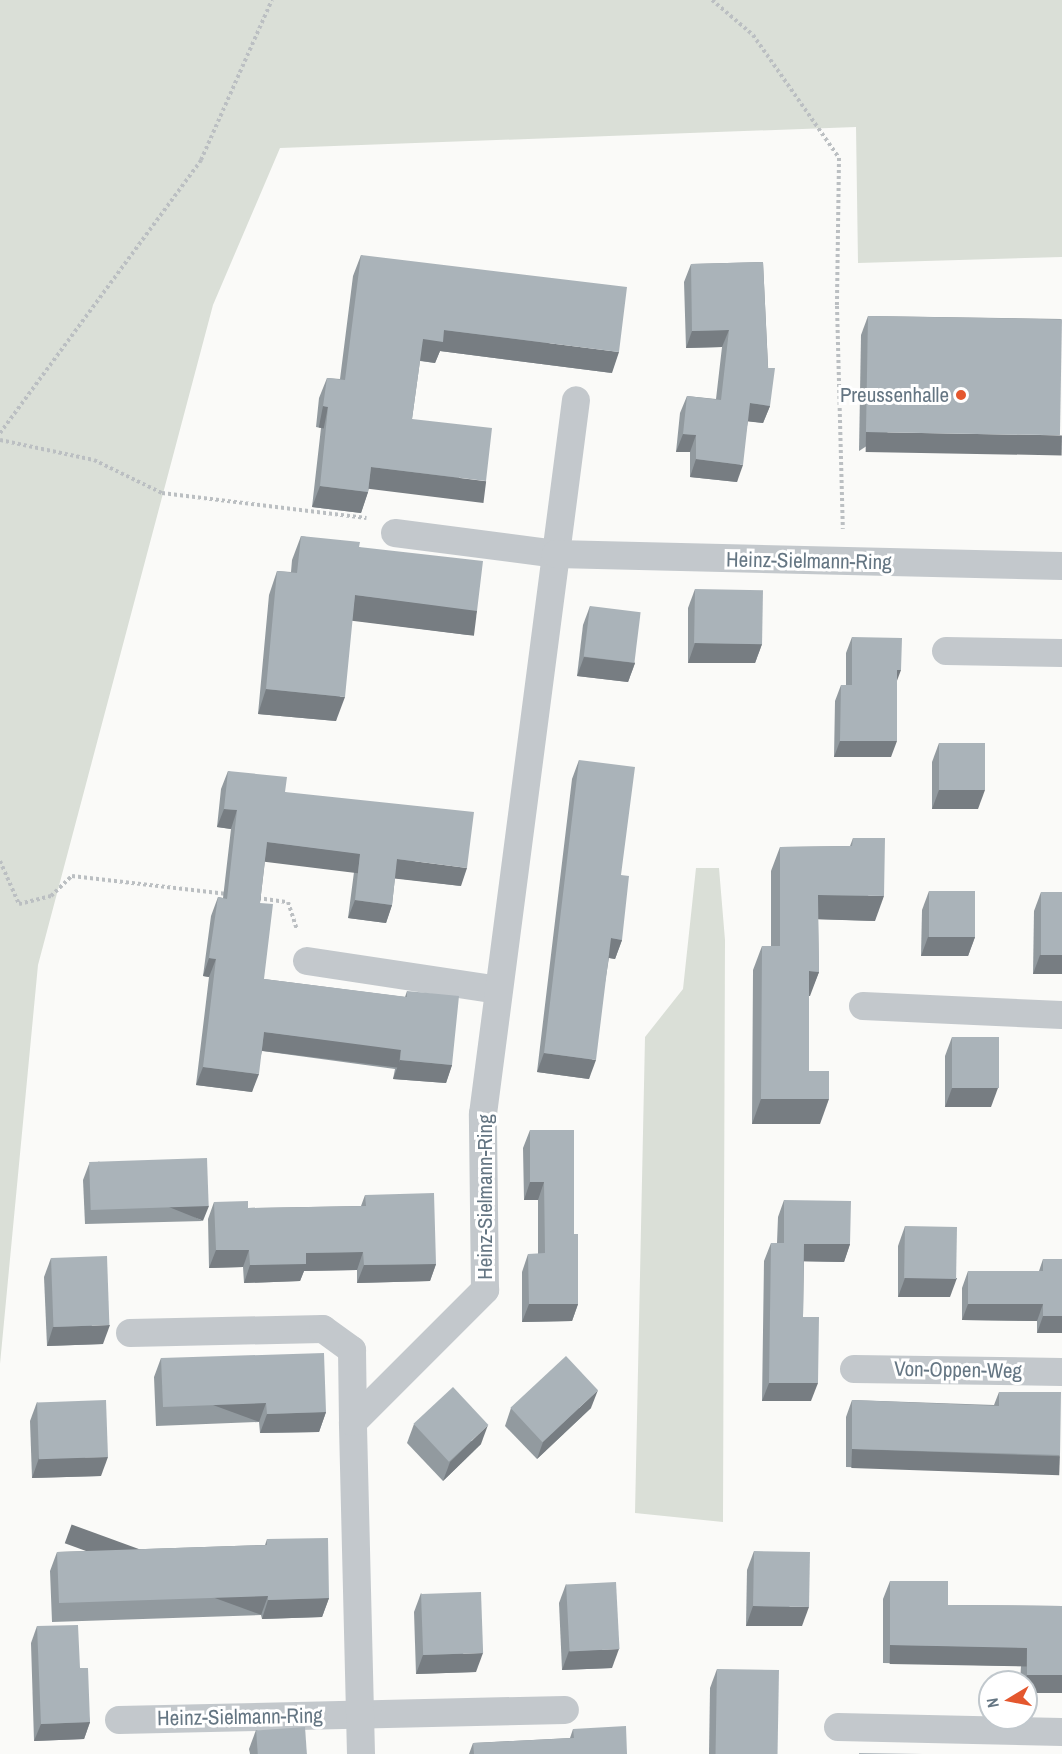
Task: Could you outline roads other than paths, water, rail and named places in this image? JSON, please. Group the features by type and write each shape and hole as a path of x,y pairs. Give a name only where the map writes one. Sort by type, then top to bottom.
{"street":[{"name":"Heinz-Sielmann-Ring","path":"353,1422 485,1290 483,1114 576,399"},
{"name":"Heinz-Sielmann-Ring","path":"395,533 556,554 844,563 1062,566"},
{"path":"946,651 1062,653"},
{"path":"307,961 498,990"},
{"path":"863,1006 1062,1015"},
{"path":"130,1333 323,1329 352,1350 361,1754"},
{"name":"Von-Oppen-Weg","path":"855,1369 1062,1372"},
{"name":"Heinz-Sielmann-Ring","path":"119,1720 565,1710"},
{"path":"838,1727 1062,1732"}],"place":[{"name":"Preussenhalle","path":"961,395"}]}
